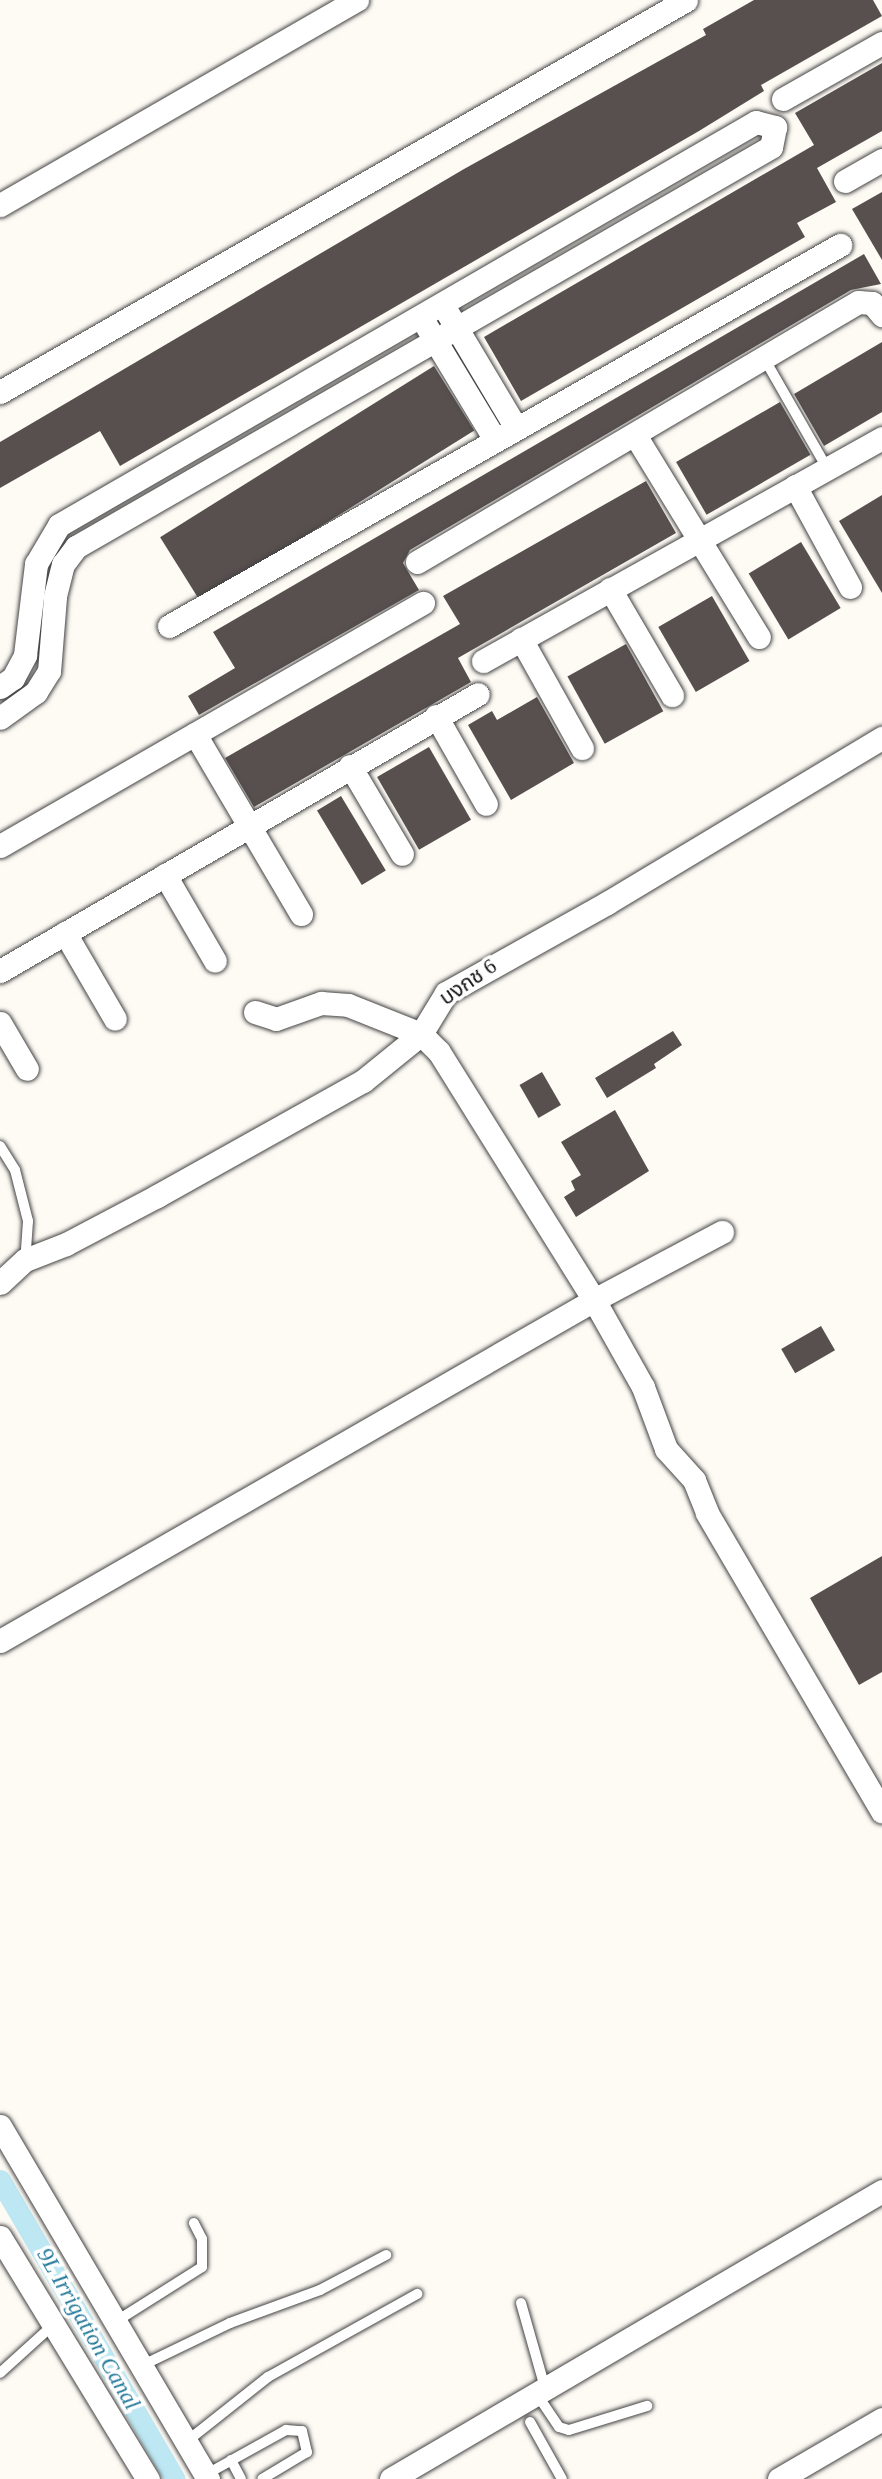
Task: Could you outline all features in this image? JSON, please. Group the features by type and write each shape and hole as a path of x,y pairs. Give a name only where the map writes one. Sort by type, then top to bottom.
{"street":[{"path":"0,205 357,0"},
{"path":"0,392 686,0"},
{"path":"783,99 882,43"},
{"path":"0,687 13,678 25,655 45,596 76,547 101,529 771,147 775,127 756,122 59,525 36,564 45,596 49,671 36,692 0,718"},
{"path":"845,181 882,160"},
{"path":"169,626 515,426 840,245"},
{"path":"417,562 858,302 872,303 882,315"},
{"path":"442,304 515,426"},
{"path":"420,317 494,438"},
{"path":"635,435 759,637"},
{"path":"483,661 827,468 881,441"},
{"path":"795,486 850,587"},
{"path":"610,589 672,695"},
{"path":"0,846 423,603"},
{"path":"521,639 582,748"},
{"path":"0,971 478,694"},
{"path":"436,716 486,804"},
{"path":"195,734 301,914"},
{"name":"บงกช 6","path":"0,1283 25,1260 66,1244 158,1196 363,1081 421,1034 446,993 619,896 882,738"},
{"path":"350,766 402,854"},
{"path":"165,875 215,961"},
{"path":"65,933 116,1019"},
{"path":"255,1012 285,1018 334,1003 421,1034 455,1075 594,1300 643,1387 666,1449 694,1480 707,1513 882,1811"},
{"path":"0,1023 27,1069"},
{"path":"0,1641 594,1300 722,1232"},
{"path":"0,2126 206,2477"},
{"path":"391,2479 882,2191"},
{"path":"2,2246 54,2325 148,2479"},
{"path":"779,2479 882,2419"}],"lane":[{"path":"764,358 827,468"},
{"path":"0,1146 15,1170 25,1208 25,1260"},
{"path":"115,2322 202,2266 202,2239 194,2223"},
{"path":"141,2366 230,2323 320,2290 386,2255"},
{"path":"186,2442 268,2377 417,2294"},
{"path":"521,2303 540,2391 559,2427 569,2430 647,2406"},
{"path":"0,2373 54,2325"},
{"path":"530,2422 562,2479"},
{"path":"206,2477 231,2459 286,2430 302,2431 307,2452 262,2479"},
{"path":"231,2459 241,2479"}],"building":[{"path":"754,0 873,0 882,16 761,85 764,91 699,131 120,466 100,431 0,488 0,442 464,169 706,35 703,29"},
{"path":"882,63 882,131 817,168 836,202 797,223 805,237 521,401 484,337 814,145 795,113"},
{"path":"882,192 882,260 852,209"},
{"path":"864,254 881,284 851,290 410,550 403,563 419,590 199,715 188,696 235,668 213,632"},
{"path":"882,342 882,412 824,446 794,394"},
{"path":"434,366 474,430 200,602 160,537"},
{"path":"780,402 810,455 707,515 676,462"},
{"path":"646,481 676,533 458,658 471,682 254,807 225,758 460,624 443,596"},
{"path":"882,495 882,593 839,521"},
{"path":"801,542 841,608 788,639 749,573"},
{"path":"712,596 750,661 696,692 658,627"},
{"path":"626,644 663,711 605,744 567,676"},
{"path":"537,697 574,763 511,800 468,725 492,711 497,720"},
{"path":"429,747 471,820 419,850 377,777"},
{"path":"341,796 386,871 362,885 317,810"},
{"path":"673,1031 682,1045 654,1064 656,1068 607,1098 595,1078"},
{"path":"542,1072 561,1105 538,1118 519,1085"},
{"path":"615,1110 649,1171 576,1217 564,1197 575,1190 571,1181 581,1175 561,1142"},
{"path":"821,1326 835,1350 795,1373 781,1349"},
{"path":"882,1556 882,1672 859,1685 810,1598"}],"waterway":[{"name":"9L Irrigation Canal","path":"0,2180 175,2479"}]}
